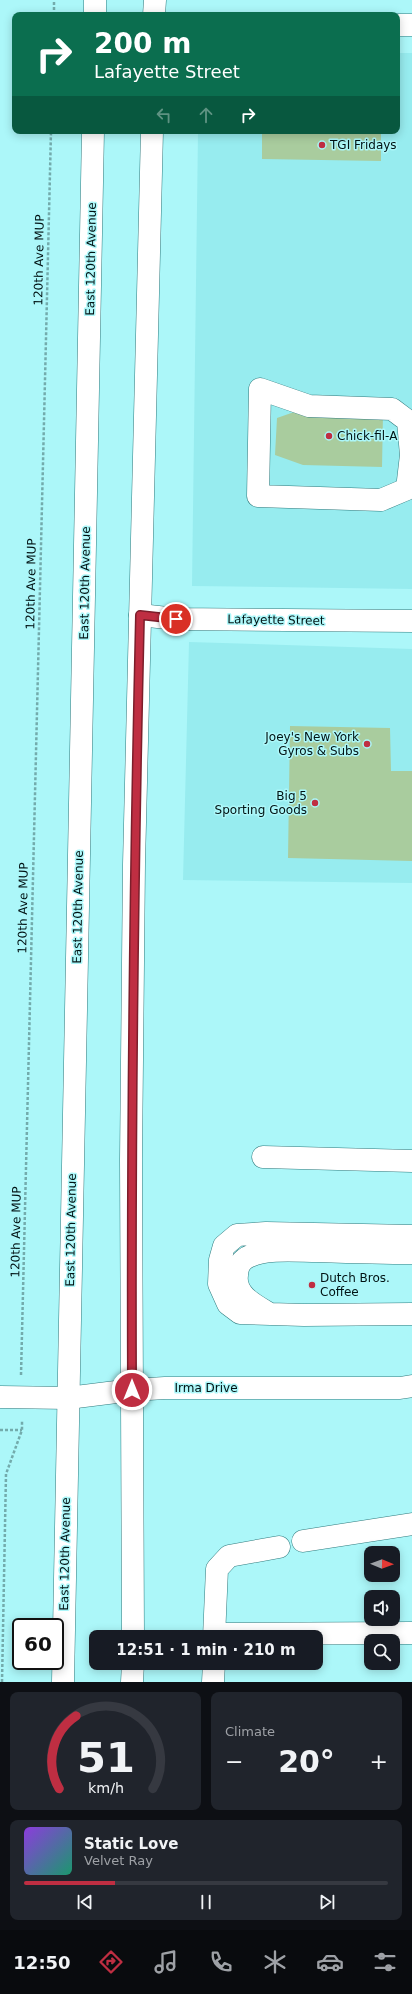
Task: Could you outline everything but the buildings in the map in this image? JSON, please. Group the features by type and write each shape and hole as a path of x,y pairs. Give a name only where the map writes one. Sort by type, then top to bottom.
{"main road":[{"path":"95,0 95,12"},
{"path":"154,12 155,0"},
{"path":"400,25 412,25"},
{"name":"East 120th Avenue","path":"63,1682 93,134"},
{"path":"132,1630 131,1151 140,615 152,134"},
{"path":"260,389 309,406 392,409 408,421 411,455 406,489 381,500 258,496 260,389"},
{"name":"Lafayette Street","path":"140,615 176,619 412,621"},
{"path":"263,1158 412,1161"},
{"path":"402,1315 271,1315 240,1313 228,1304 219,1284 220,1260 224,1246 237,1235 266,1233 412,1236"},
{"path":"271,1315 247,1300 236,1284 236,1274 241,1262 249,1256 260,1253 294,1251 412,1253"},
{"name":"Irma Drive","path":"10,1398 68,1398 132,1390 166,1388 400,1388 412,1386"},
{"path":"304,1541 412,1524"},
{"path":"215,1630 217,1569 229,1556 279,1547"},
{"path":"323,1634 412,1633"},
{"path":"132,1670 132,1682"},
{"path":"213,1682 214,1670"}],"path":[{"path":"54,0 54,12"},
{"name":"120th Ave MUP","path":"2,1682 6,1474 22,1430 10,1398 51,134"},
{"path":"0,1430 22,1430"}],"shaded area":[{"path":"400,53 412,53 412,589 192,586 198,134 400,134"},
{"path":"189,642 412,649 412,883 183,880"}],"place":[{"name":"TGI Fridays","path":"322,145"},
{"name":"Chick-fil-A","path":"329,436"},
{"name":"Joey's New York Gyros & Subs","path":"367,744"},
{"name":"Big 5 Sporting Goods","path":"315,803"},
{"name":"Dutch Bros. Coffee","path":"312,1285"}],"route":[{"path":"132,1390 131,1159 134,864 140,615 176,619"}]}
